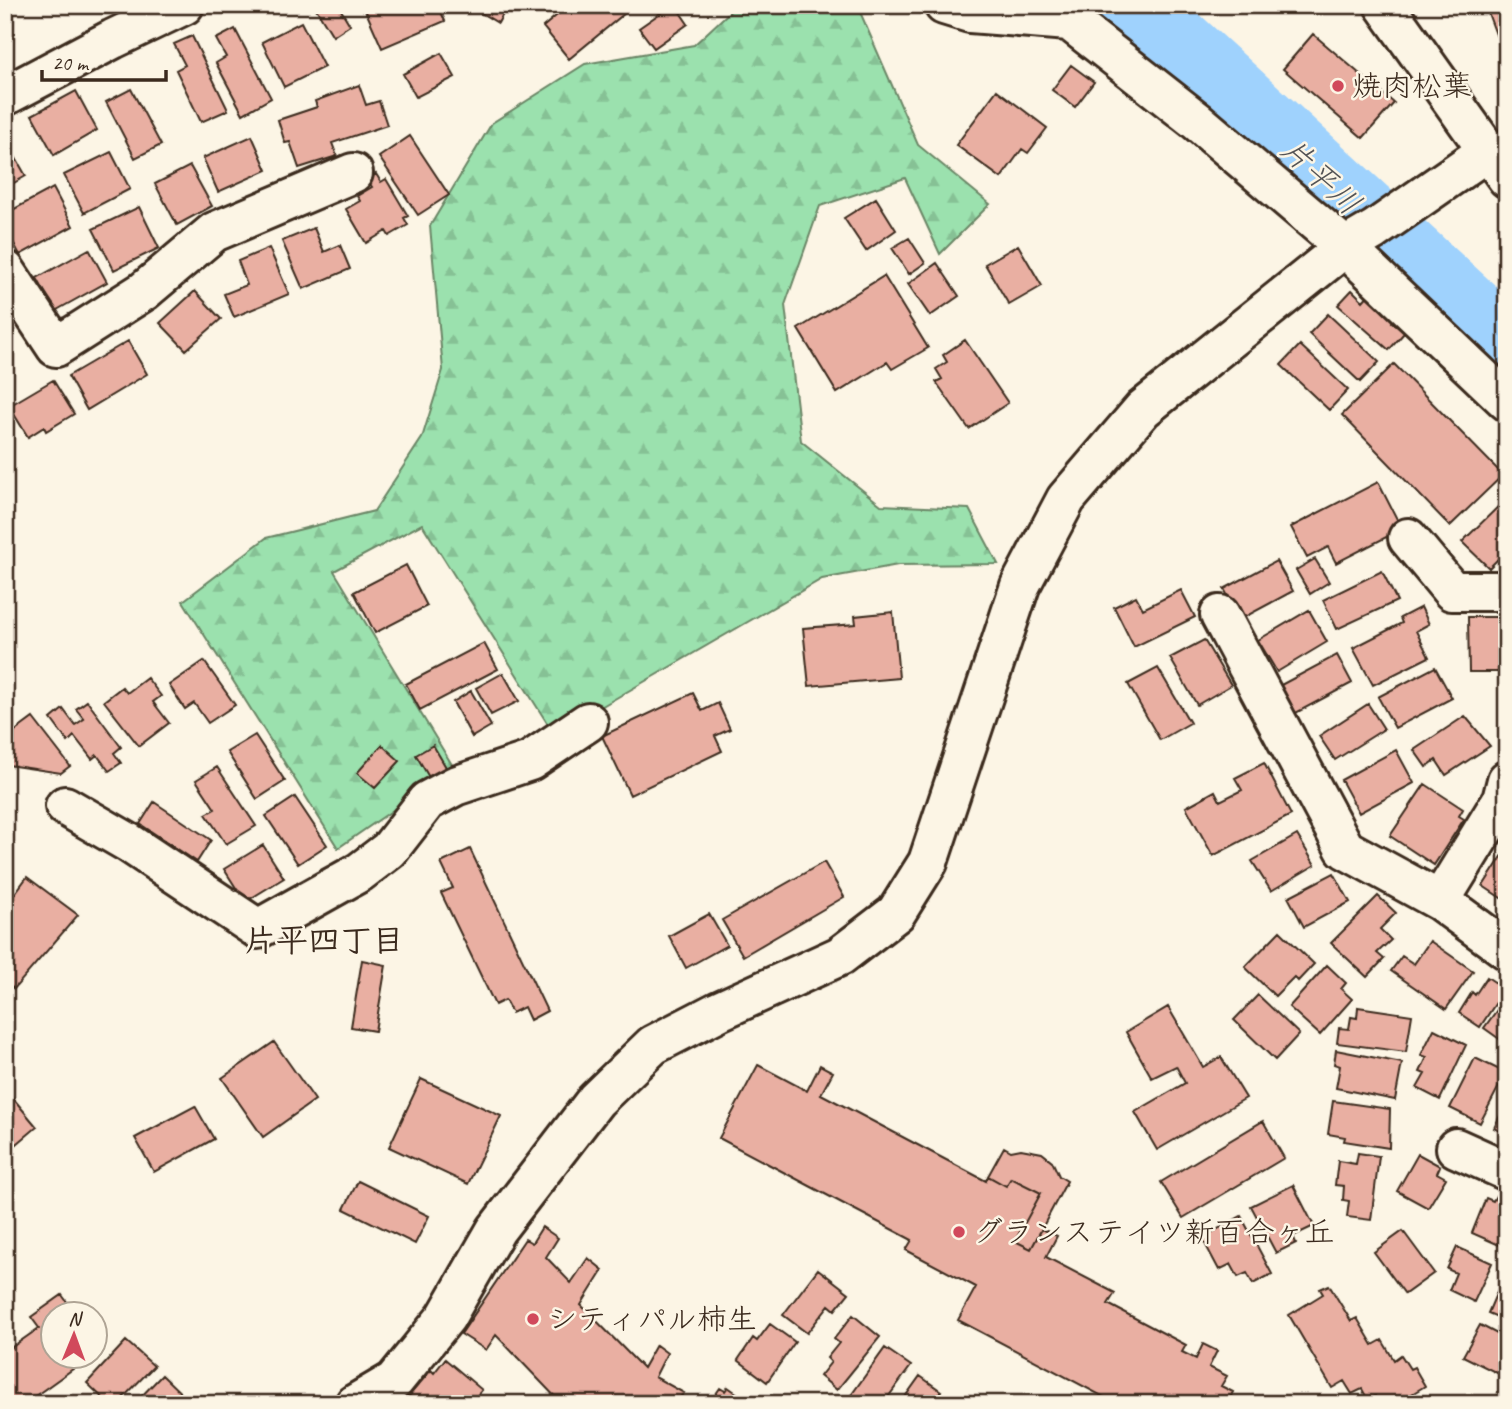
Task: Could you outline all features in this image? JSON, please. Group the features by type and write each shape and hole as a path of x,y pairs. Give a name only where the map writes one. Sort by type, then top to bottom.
{"street":[{"path":"5,96 184,5"},
{"path":"944,5 970,13 1059,13 1197,121 1374,229 1507,401"},
{"path":"355,1404 394,1381 446,1317 496,1230 596,1100 653,1045 719,1011 841,956 896,913 928,862 1020,586 1066,499 1143,409 1374,229 1498,164 1384,5"},
{"path":"5,270 56,347 144,291 214,232 353,173"},
{"path":"1408,538 1452,591 1507,591"},
{"path":"1220,615 1345,849 1440,901 1507,950"},
{"path":"65,806 130,843 258,929 360,872 389,850 427,801 455,786 530,761 588,722"},
{"path":"1440,901 1502,800 1507,780"},
{"path":"1456,1148 1507,1171"}],"green space":[{"path":"737,5 857,5 918,145 990,204 940,254 905,178 820,206 785,305 801,441 881,505 969,509 998,564 898,565 822,579 554,734 422,524 334,571 454,768 338,848 183,601 266,538 374,511 422,438 443,370 430,226 492,123 585,64 694,45"}],"building":[{"path":"338,5 350,25 333,36 315,7"},
{"path":"363,5 438,5 445,21 382,48"},
{"path":"468,5 508,5 498,23"},
{"path":"569,5 619,5 625,13 569,59 543,27"},
{"path":"675,5 688,24 654,48 639,28"},
{"path":"1485,5 1507,5 1507,64"},
{"path":"301,22 324,67 284,87 262,42"},
{"path":"235,29 271,98 243,114 216,63 226,57 216,39"},
{"name":"焼肉松葉","path":"1313,34 1394,103 1363,138 1283,69"},
{"path":"192,36 228,110 201,122 176,70 185,65 174,44"},
{"path":"441,53 455,77 416,97 403,74"},
{"path":"1071,65 1094,82 1075,107 1052,90"},
{"path":"359,85 366,105 379,101 387,125 332,143 337,156 299,168 290,142 285,143 278,120 317,107 315,101"},
{"path":"131,89 161,145 135,158 106,102"},
{"path":"997,90 1047,128 1028,153 1022,149 1001,178 956,145"},
{"path":"76,91 97,130 54,155 32,115"},
{"path":"252,136 267,170 218,192 203,158"},
{"path":"410,136 449,195 418,215 379,157"},
{"path":"5,139 26,176 5,188"},
{"path":"111,152 130,189 84,213 64,175"},
{"path":"190,166 212,206 177,225 155,184"},
{"path":"376,174 381,182 386,179 408,216 404,218 408,225 389,236 386,231 366,243 346,209 360,201 357,196 372,187 367,180"},
{"path":"53,188 73,226 20,255 6,229 12,226 5,214"},
{"path":"876,198 896,230 866,251 844,218"},
{"path":"139,207 159,248 114,270 93,229"},
{"path":"314,228 324,252 340,245 350,269 303,289 282,241"},
{"path":"909,238 925,263 909,274 892,248"},
{"path":"1018,245 1042,286 1009,305 985,264"},
{"path":"269,248 289,294 234,317 224,294 247,285 238,261"},
{"path":"89,249 107,282 55,311 37,278"},
{"path":"937,263 959,296 930,316 908,284"},
{"path":"884,276 928,348 892,369 887,362 837,393 798,329"},
{"path":"1352,290 1363,301 1370,293 1396,316 1392,322 1404,333 1389,350 1338,305"},
{"path":"195,291 221,319 186,350 160,323"},
{"path":"1328,314 1379,362 1360,382 1309,334"},
{"path":"965,340 1008,403 969,429 936,382 942,379 936,369 947,362 943,355"},
{"path":"128,341 147,374 87,410 68,376"},
{"path":"1300,345 1348,390 1329,410 1281,365"},
{"path":"1394,364 1503,475 1450,526 1342,415"},
{"path":"53,380 74,414 46,431 44,427 28,437 9,406"},
{"path":"1378,482 1402,529 1336,563 1328,547 1307,558 1291,527"},
{"path":"1507,498 1507,556 1504,553 1489,568 1462,542"},
{"path":"1315,559 1329,582 1310,594 1296,570"},
{"path":"1276,561 1293,591 1241,619 1224,589"},
{"path":"406,565 427,606 375,633 354,592"},
{"path":"1382,571 1397,601 1337,629 1323,600"},
{"path":"1181,590 1195,617 1134,647 1114,607 1136,596 1143,609"},
{"path":"1421,607 1429,624 1416,631 1429,657 1373,685 1353,648 1402,623 1400,618"},
{"path":"1309,610 1327,642 1277,672 1258,640"},
{"path":"893,612 899,678 809,686 803,628 856,624 855,616"},
{"path":"1468,617 1507,617 1507,672 1469,672"},
{"path":"1204,640 1231,685 1197,705 1170,658"},
{"path":"484,643 498,669 420,710 406,684"},
{"path":"1337,655 1352,683 1294,714 1279,686"},
{"path":"204,661 235,705 208,723 194,703 185,709 169,685"},
{"path":"1435,667 1452,698 1395,728 1378,697"},
{"path":"1158,668 1190,723 1160,740 1128,684"},
{"path":"503,673 519,701 491,715 476,688"},
{"path":"147,678 161,696 153,702 169,723 139,746 104,701 122,687 127,693"},
{"path":"471,691 491,726 472,737 453,702"},
{"path":"693,693 702,711 718,703 730,729 715,736 722,751 630,795 602,736"},
{"path":"87,701 121,747 114,753 121,763 109,771 97,755 92,759 74,736 68,742 51,719 63,709 75,725 84,719 76,709"},
{"path":"1368,704 1384,729 1335,760 1319,736"},
{"path":"1465,716 1490,746 1446,775 1436,760 1426,767 1414,750"},
{"path":"33,718 70,766 61,773 8,765 5,761 5,731 10,728 14,732"},
{"path":"255,735 285,781 257,799 227,752"},
{"path":"382,745 400,761 375,788 357,773"},
{"path":"433,745 447,769 430,779 416,755"},
{"path":"1396,750 1414,783 1359,813 1341,780"},
{"path":"1264,763 1291,815 1213,856 1186,807 1215,791 1220,801 1242,790 1235,778"},
{"path":"217,767 256,826 226,844 206,814 215,809 196,780"},
{"path":"1425,784 1463,809 1459,816 1464,819 1434,865 1390,836"},
{"path":"295,797 327,845 298,864 266,816"},
{"path":"154,802 211,840 197,862 140,824"},
{"path":"1297,835 1315,865 1271,891 1252,861"},
{"path":"263,845 284,878 245,902 224,869"},
{"path":"470,849 547,1011 530,1020 524,1007 512,1013 505,1000 495,1005 441,893 453,888 441,863"},
{"path":"1507,849 1507,897 1504,900 1483,886"},
{"path":"824,862 844,897 743,956 722,920"},
{"path":"1334,873 1350,902 1304,927 1288,897"},
{"path":"27,877 78,915 14,989 5,982 5,900 10,900"},
{"path":"1378,896 1396,913 1380,929 1391,940 1377,953 1384,959 1367,977 1331,943"},
{"path":"709,914 727,945 686,968 669,936"},
{"path":"1280,931 1314,964 1298,981 1294,977 1275,996 1245,967"},
{"path":"1430,941 1473,971 1446,1009 1391,971 1402,956 1414,964"},
{"path":"362,960 386,965 375,1031 351,1027"},
{"path":"1327,965 1346,983 1341,989 1352,999 1320,1035 1289,1007"},
{"path":"1487,977 1505,989 1480,1027 1459,1013 1472,992 1475,995"},
{"path":"1258,995 1299,1034 1275,1060 1234,1020"},
{"path":"1507,996 1507,1041 1505,1043 1484,1028"},
{"path":"1168,1007 1203,1067 1221,1057 1246,1098 1157,1150 1135,1112 1185,1083 1176,1066 1152,1078 1126,1032"},
{"path":"1358,1007 1412,1015 1406,1052 1337,1043 1339,1028 1349,1029 1351,1017 1357,1018"},
{"path":"1434,1029 1466,1045 1440,1100 1417,1088 1425,1074 1420,1072 1427,1057 1421,1055"},
{"path":"274,1042 315,1100 263,1137 222,1078"},
{"path":"1336,1050 1402,1063 1395,1100 1336,1088 1340,1066 1334,1064"},
{"path":"1475,1058 1506,1073 1480,1123 1450,1108"},
{"name":"グランステイツ新百合ヶ丘","path":"758,1065 807,1091 820,1065 833,1072 821,1094 986,1181 988,1176 1006,1186 1011,1178 1041,1193 1015,1241 1031,1249 1042,1229 1057,1236 1046,1257 1115,1293 1108,1304 1186,1345 1182,1352 1196,1359 1203,1344 1217,1351 1209,1367 1227,1376 1221,1386 1233,1392 1227,1404 1117,1404 958,1320 976,1287 906,1250 912,1240 719,1138"},
{"path":"421,1079 501,1116 468,1184 389,1147"},
{"path":"12,1097 37,1127 5,1154 5,1102"},
{"path":"1333,1101 1390,1109 1389,1148 1344,1141 1345,1137 1328,1134"},
{"path":"1507,1101 1507,1135 1494,1128"},
{"path":"195,1106 214,1139 154,1172 135,1138"},
{"path":"1263,1121 1284,1158 1183,1218 1161,1182"},
{"path":"1004,1147 1011,1151 1021,1149 1042,1153 1052,1161 1059,1176 1067,1181 1031,1249 1015,1241 1041,1193 1011,1178 1006,1186 988,1176"},
{"path":"1358,1153 1379,1156 1371,1220 1347,1217 1349,1201 1343,1200 1344,1186 1335,1185 1338,1161 1356,1164"},
{"path":"1418,1154 1440,1166 1437,1173 1446,1178 1428,1208 1397,1191"},
{"path":"358,1181 429,1216 415,1244 344,1209"},
{"path":"1293,1185 1314,1226 1293,1236 1296,1243 1276,1253 1251,1206"},
{"path":"1497,1194 1507,1198 1506,1248 1472,1233 1486,1198 1493,1201"},
{"path":"1241,1216 1272,1274 1253,1284 1247,1273 1238,1277 1231,1264 1219,1270 1202,1238"},
{"name":"シティパル柿生","path":"542,1227 558,1238 546,1257 571,1283 588,1258 603,1270 581,1305 643,1368 656,1345 667,1353 655,1377 684,1393 674,1404 562,1404 496,1335 486,1350 461,1334 525,1239 532,1243"},
{"path":"1403,1231 1434,1273 1405,1294 1374,1252"},
{"path":"1457,1247 1492,1263 1474,1302 1449,1290 1456,1273 1447,1269"},
{"path":"818,1269 849,1293 835,1310 829,1305 807,1333 783,1315"},
{"path":"1502,1280 1507,1282 1507,1321 1488,1313"},
{"path":"1329,1285 1351,1321 1357,1318 1373,1345 1382,1340 1394,1360 1401,1355 1410,1369 1414,1367 1425,1386 1395,1404 1380,1404 1375,1396 1368,1400 1362,1389 1352,1394 1344,1381 1332,1388 1289,1315 1323,1294 1320,1289"},
{"path":"38,1312 38,1327 31,1317"},
{"path":"853,1315 880,1337 837,1390 820,1376 831,1362 827,1358 839,1343 834,1339"},
{"path":"770,1324 795,1342 767,1382 738,1360 753,1338 757,1341"},
{"path":"1480,1325 1507,1339 1507,1378 1463,1356"},
{"path":"38,1329 38,1370 71,1370 24,1404 5,1404 5,1352"},
{"path":"126,1341 154,1366 117,1404 109,1404 87,1383 99,1370 108,1370 108,1360"},
{"path":"885,1348 911,1366 883,1404 851,1404 847,1401"},
{"path":"445,1359 482,1390 470,1404 402,1404 431,1370 434,1373"},
{"path":"162,1375 188,1400 185,1404 134,1404"},
{"path":"920,1376 941,1391 932,1404 900,1404"},
{"path":"728,1387 752,1404 709,1404 720,1388 725,1391"}],"waterway":[{"name":"片平川","path":"1134,5 1507,347"}],"place":[{"name":"焼肉松葉","path":"1338,86"},
{"name":"グランステイツ新百合ヶ丘","path":"959,1232"},
{"name":"シティパル柿生","path":"533,1319"}],"district":[{"name":"片平四丁目","path":"324,940"}]}
